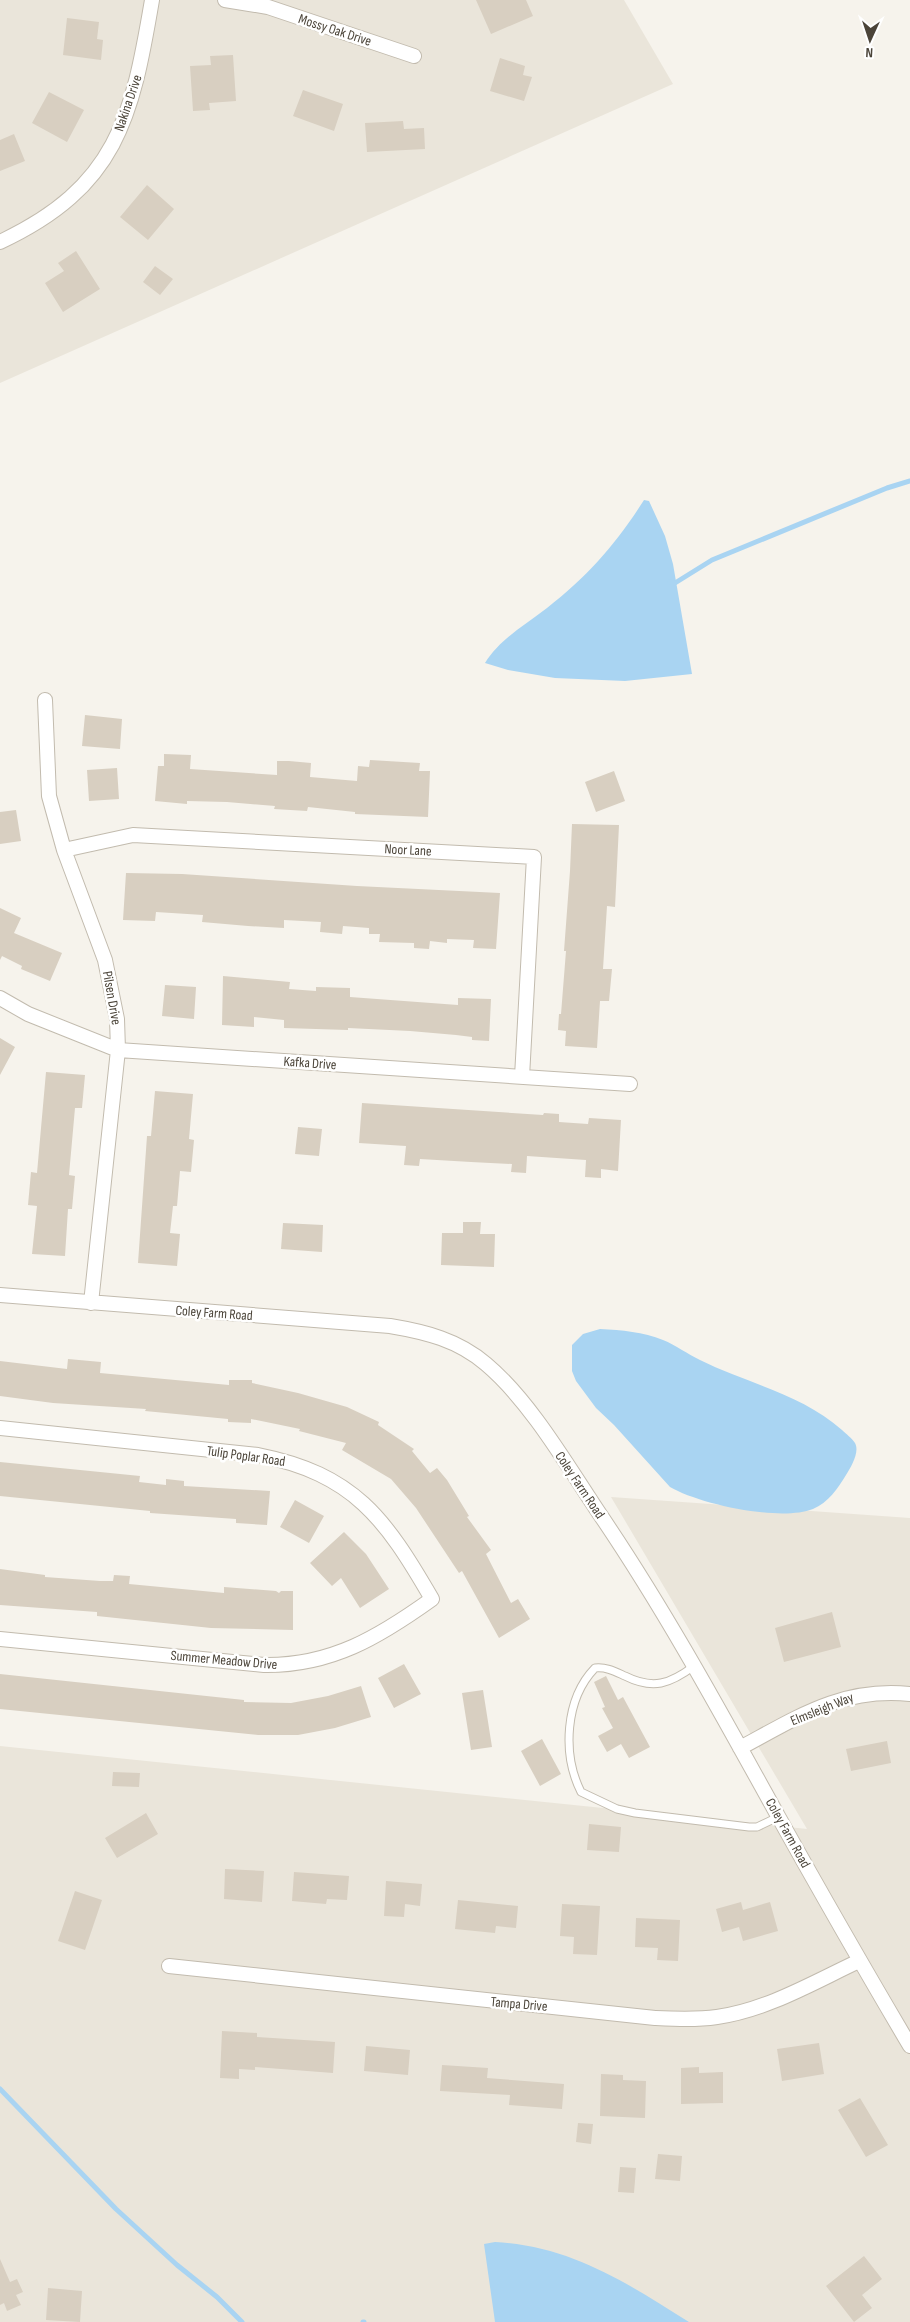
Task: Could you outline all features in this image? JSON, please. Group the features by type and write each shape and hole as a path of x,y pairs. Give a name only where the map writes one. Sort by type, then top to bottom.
{"street":[{"name":"Nakina Drive","path":"0,242 57,210 83,185 106,157 125,119 139,72 152,0"},
{"name":"Mossy Oak Drive","path":"225,0 268,8 414,56"},
{"name":"Pilsen Drive","path":"45,700 48,796 64,850 105,960 117,1019 118,1050 91,1303"},
{"name":"Noor Lane","path":"64,850 133,835 534,858 522,1076"},
{"name":"Kafka Drive","path":"0,998 28,1014 118,1050 630,1084"},
{"name":"Coley Farm Road","path":"0,1295 390,1326 444,1339 471,1353 498,1375 541,1428 640,1574 694,1666 859,1960 910,2046"},
{"name":"Tulip Poplar Road","path":"0,1428 258,1455 290,1461 346,1489 377,1516 409,1560 432,1599"},
{"name":"Summer Meadow Drive","path":"0,1639 290,1666 350,1649 395,1625 432,1599"},
{"name":"Elmsleigh Way","path":"740,1748 793,1720 841,1699 877,1692 910,1694"},
{"name":"Tampa Drive","path":"169,1966 436,1996 690,2020 718,2017 762,2005 859,1960"}],"lane":[{"path":"694,1666 677,1678 657,1684 633,1680 606,1667 595,1668 587,1676 578,1693 571,1725 569,1758 581,1792 618,1809 644,1814 749,1827 757,1827 778,1817"}],"shaded area":[{"path":"0,0 624,0 673,84 0,383"},
{"path":"611,1497 910,1518 910,2322 0,2322 0,1746 807,1829"}],"water":[{"path":"644,500 649,501 665,536 673,564 692,674 625,681 555,678 508,670 485,663 506,639 576,584 612,545"},
{"path":"600,1329 632,1332 663,1340 695,1358 792,1398 809,1407 842,1430 855,1443 856,1455 843,1480 828,1499 813,1509 781,1513 761,1512 719,1505 670,1487 614,1425 596,1408 576,1381 572,1371 572,1345 583,1334"},
{"path":"495,2242 523,2245 573,2259 620,2281 689,2322 495,2322 484,2244"}],"building":[{"path":"476,0 526,0 533,16 491,34"},
{"path":"67,18 99,22 97,39 103,40 101,60 63,55"},
{"path":"233,55 236,101 209,103 210,110 193,111 190,66 211,65 210,56"},
{"path":"500,58 525,66 523,75 532,77 524,101 490,91"},
{"path":"303,90 343,104 334,131 293,116"},
{"path":"49,92 84,110 67,142 32,123"},
{"path":"403,121 404,129 424,128 425,149 367,152 365,123"},
{"path":"14,134 25,161 0,171 0,140"},
{"path":"147,185 174,209 148,240 120,217"},
{"path":"76,251 100,289 63,312 45,283 64,271 58,263"},
{"path":"155,266 173,279 160,295 143,282"},
{"path":"85,715 122,719 120,749 82,746"},
{"path":"164,754 191,755 190,769 277,775 277,761 311,763 310,777 357,781 358,766 369,767 370,760 420,763 419,771 430,771 428,817 355,814 355,812 308,807 307,811 274,809 275,806 227,802 187,801 187,804 155,801 158,766 164,766"},
{"path":"117,768 119,799 89,801 87,770"},
{"path":"614,771 625,801 596,812 585,782"},
{"path":"16,810 21,841 0,844 0,812"},
{"path":"572,824 619,825 615,907 607,906 603,969 612,969 609,1001 600,1001 597,1048 565,1046 566,1031 558,1030 566,951 564,951"},
{"path":"126,873 182,874 357,886 500,893 496,949 473,948 474,940 447,939 447,943 430,941 429,949 414,948 414,943 379,942 380,934 369,934 369,928 343,926 342,934 320,932 321,922 284,920 284,928 248,926 202,922 203,915 156,912 155,921 123,920"},
{"path":"0,908 21,918 14,933 62,953 50,981 21,969 22,966 2,956 0,960"},
{"path":"223,976 290,982 289,989 316,991 316,987 350,988 350,997 458,1005 458,998 491,999 489,1041 472,1040 472,1037 410,1031 348,1028 348,1030 284,1028 284,1020 254,1017 254,1027 222,1025"},
{"path":"165,985 196,987 194,1019 162,1016"},
{"path":"0,1038 15,1047 0,1075"},
{"path":"46,1072 85,1075 82,1108 75,1108 69,1175 75,1176 72,1209 68,1209 65,1256 32,1254 37,1206 28,1205 31,1172 37,1173"},
{"path":"155,1091 193,1094 189,1139 194,1140 191,1172 180,1171 177,1206 173,1206 170,1233 180,1234 177,1266 138,1263 147,1136 151,1136"},
{"path":"362,1103 543,1115 544,1113 559,1114 559,1122 588,1124 589,1118 621,1120 618,1171 601,1169 601,1178 585,1177 586,1160 527,1156 526,1173 511,1172 512,1164 420,1159 419,1166 404,1165 406,1146 359,1143"},
{"path":"298,1127 322,1129 319,1156 295,1154"},
{"path":"463,1222 481,1222 480,1234 495,1234 494,1267 441,1265 442,1233 463,1233"},
{"path":"283,1223 323,1225 322,1252 281,1249"},
{"path":"68,1359 101,1362 100,1373 229,1385 229,1380 252,1380 252,1383 298,1393 347,1407 379,1422 378,1425 414,1449 412,1451 430,1473 437,1468 447,1480 469,1516 467,1517 491,1550 486,1554 511,1603 518,1599 530,1619 499,1638 462,1571 459,1573 416,1508 391,1479 342,1450 346,1443 299,1431 300,1429 251,1419 251,1423 228,1422 228,1419 145,1411 146,1409 53,1403 0,1396 0,1361 67,1369"},
{"path":"0,1462 140,1476 139,1482 166,1485 166,1479 184,1481 184,1486 270,1491 267,1525 236,1523 236,1519 150,1513 150,1511 0,1496"},
{"path":"295,1500 324,1516 309,1543 280,1527"},
{"path":"344,1532 366,1554 389,1589 360,1608 341,1578 332,1586 310,1563"},
{"path":"0,1569 45,1575 45,1577 100,1581 113,1581 114,1575 130,1576 129,1584 224,1593 224,1587 276,1591 279,1593 281,1591 293,1591 293,1630 211,1628 97,1616 97,1612 0,1605"},
{"path":"832,1612 841,1647 784,1662 775,1628"},
{"path":"404,1664 421,1694 394,1708 378,1678"},
{"path":"0,1674 244,1700 244,1702 291,1703 328,1696 361,1686 371,1717 335,1728 298,1735 258,1735 0,1709"},
{"path":"606,1676 618,1700 623,1697 650,1747 629,1758 621,1744 607,1752 598,1736 613,1728 602,1708 605,1707 594,1682"},
{"path":"483,1690 492,1747 471,1750 462,1693"},
{"path":"542,1739 561,1774 540,1786 521,1751"},
{"path":"887,1741 891,1763 851,1771 846,1749"},
{"path":"113,1772 140,1773 139,1787 112,1786"},
{"path":"146,1813 158,1834 117,1858 105,1838"},
{"path":"589,1824 621,1827 619,1852 587,1850"},
{"path":"225,1869 264,1871 262,1902 224,1899"},
{"path":"294,1872 349,1876 347,1900 327,1899 326,1904 292,1901"},
{"path":"386,1881 422,1884 420,1906 405,1904 404,1917 384,1916"},
{"path":"75,1891 102,1900 85,1950 58,1941"},
{"path":"458,1900 518,1906 516,1928 496,1926 495,1933 455,1929"},
{"path":"741,1902 743,1910 770,1902 778,1931 743,1941 739,1927 722,1932 716,1909"},
{"path":"562,1904 600,1906 597,1955 573,1954 574,1937 560,1936"},
{"path":"636,1918 680,1920 678,1961 657,1960 658,1948 635,1947"},
{"path":"222,2031 257,2033 257,2037 335,2042 333,2073 255,2067 255,2070 239,2069 239,2079 220,2078"},
{"path":"819,2043 824,2074 782,2081 777,2049"},
{"path":"366,2046 410,2050 408,2075 364,2071"},
{"path":"442,2065 488,2068 487,2078 564,2084 562,2109 509,2105 510,2095 440,2091"},
{"path":"699,2067 699,2073 723,2072 723,2103 681,2104 681,2068"},
{"path":"601,2074 623,2075 623,2080 646,2081 645,2118 600,2116"},
{"path":"860,2098 888,2145 866,2157 838,2110"},
{"path":"578,2123 593,2124 591,2144 576,2142"},
{"path":"658,2154 682,2156 680,2181 655,2179"},
{"path":"620,2167 636,2168 634,2193 618,2192"},
{"path":"864,2256 882,2279 862,2295 872,2308 854,2322 826,2286"},
{"path":"0,2259 10,2282 17,2279 23,2292 16,2295 21,2305 7,2311 4,2303 0,2305"},
{"path":"48,2288 82,2291 80,2322 46,2320"}],"waterway":[{"path":"670,582 675,583 712,560 887,488 910,481"},
{"path":"0,2089 116,2209 177,2265 217,2297 242,2322"}]}
